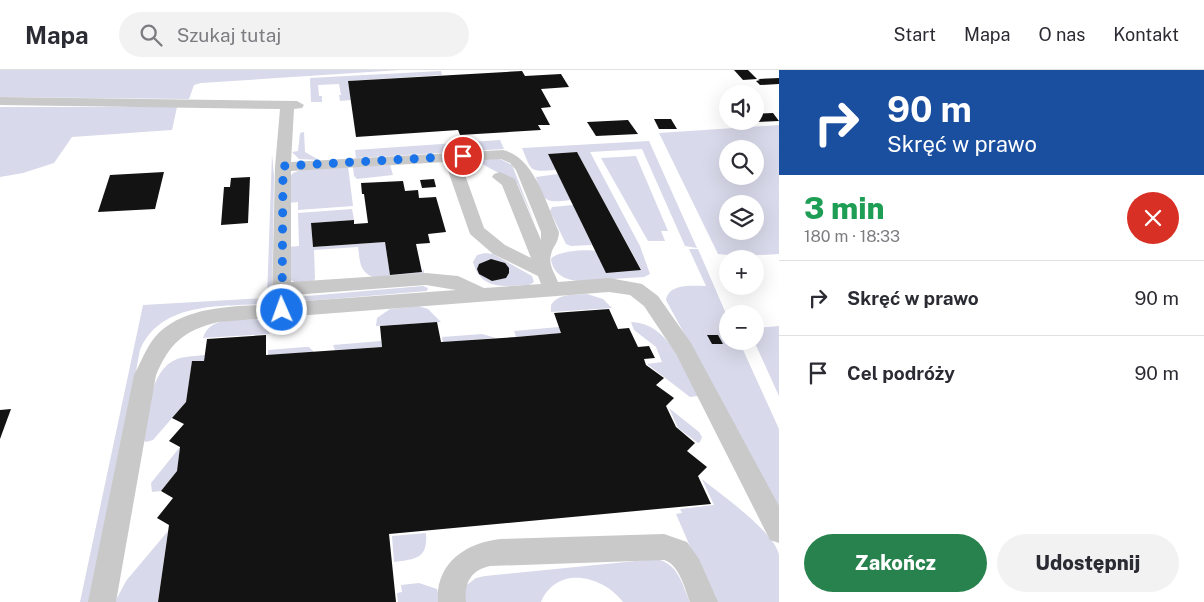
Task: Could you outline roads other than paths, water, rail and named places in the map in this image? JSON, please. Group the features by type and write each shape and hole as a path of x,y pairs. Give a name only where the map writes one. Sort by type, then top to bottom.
{"street":[{"path":"0,101 292,105 283,166 282,310"},
{"path":"283,166 503,154 515,160 523,169 550,232 549,243 542,252 546,274"},
{"path":"451,156 476,230 482,238 546,274 635,289 651,301 684,349 779,531"},
{"path":"500,177 509,182 546,274"},
{"path":"102,602 144,384 158,348 174,332 196,320 218,314 483,294 546,274"},
{"path":"281,290 426,279 458,283 483,294"},
{"path":"452,602 453,579 462,565 476,556 503,552 664,547 678,551 690,568 704,602"}]}
